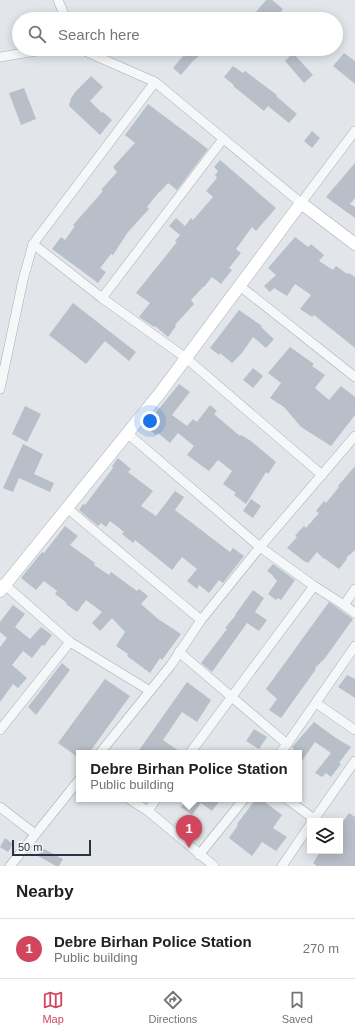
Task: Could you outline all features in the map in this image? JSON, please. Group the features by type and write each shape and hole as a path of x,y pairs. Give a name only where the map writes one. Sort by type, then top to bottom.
{"street":[{"path":"58,0 63,12"},
{"path":"0,57 12,55"},
{"path":"96,56 155,82 301,203 355,244"},
{"path":"0,389 23,280 34,244 155,82"},
{"path":"150,691 70,642 2,587 186,358 355,131"},
{"path":"102,298 223,139"},
{"path":"34,244 102,298 186,358 322,475"},
{"path":"240,286 355,377"},
{"path":"127,433 260,547 314,586 355,613"},
{"path":"102,750 171,665 201,620 260,547 355,436"},
{"path":"67,508 201,620"},
{"path":"192,750 314,586"},
{"path":"344,605 355,589"},
{"path":"0,730 70,642"},
{"path":"282,750 355,646"},
{"path":"179,652 287,744"},
{"path":"316,703 355,730"},
{"path":"315,818 355,761"},
{"path":"10,866 76,784"},
{"path":"134,802 148,811 214,866"},
{"path":"148,811 154,802"},
{"path":"200,855 242,802"},
{"path":"290,802 308,818"},
{"path":"0,806 35,834"},
{"path":"282,866 307,829"}],"building":[{"path":"266,0 272,0 283,9 281,12 256,12"},
{"path":"344,53 355,61 355,84 333,66"},
{"path":"183,56 199,56 181,75 173,68"},
{"path":"290,56 296,56 313,75 304,83 285,61"},
{"path":"233,66 243,73 245,71 277,95 276,96 297,114 289,123 268,106 264,111 224,77"},
{"path":"91,76 103,87 90,101 102,113 103,112 112,120 100,135 69,106 71,98 76,91"},
{"path":"24,88 36,119 21,125 9,93"},
{"path":"148,104 208,149 177,190 168,183 159,192 147,207 149,209 128,232 113,255 111,254 100,268 106,272 98,283 52,249 61,237 65,240 75,226 73,225 103,191 101,190 117,172 113,167 135,143 125,135"},
{"path":"312,131 320,138 312,148 304,141"},
{"path":"220,160 276,208 256,231 252,227 236,249 241,253 229,268 232,270 221,284 212,277 191,300 194,304 175,325 176,326 168,337 155,326 154,327 139,317 150,303 136,293 177,242 175,241 180,235 169,226 176,218 185,226 191,218 193,220 213,197 206,191 217,178 215,175 218,171 214,167"},
{"path":"355,163 355,198 350,204 355,207 355,218 326,197"},
{"path":"295,237 308,247 311,244 324,255 319,261 333,270 336,266 347,274 349,273 355,277 355,348 314,315 312,317 300,309 311,295 295,284 287,296 274,288 270,292 264,286 276,275 268,268"},
{"path":"73,303 136,352 129,361 105,341 86,364 49,335"},
{"path":"239,310 262,326 261,327 274,339 266,348 253,337 242,353 232,363 220,353 219,355 210,348"},
{"path":"290,347 314,364 312,366 325,375 315,388 329,400 341,386 355,397 355,415 331,446 301,427 284,407 270,398 281,383 268,373"},
{"path":"253,368 263,376 253,388 243,380"},
{"path":"179,384 190,392 172,415 187,426 193,419 197,422 210,405 217,411 214,414 240,436 241,435 251,441 276,462 268,474 266,472 246,504 234,495 236,493 223,484 232,471 218,460 209,471 187,455 194,446 178,433 170,443 158,433 156,435 145,426"},
{"path":"25,406 41,414 27,442 12,434"},
{"path":"23,444 43,454 34,474 54,483 50,492 19,478 13,492 3,488"},
{"path":"118,458 131,469 128,472 153,491 141,506 156,516 175,491 184,497 175,510 230,552 233,548 244,556 223,583 219,580 209,593 199,585 197,589 187,581 197,569 182,557 172,570 135,540 133,543 122,534 124,532 110,521 106,527 101,523 98,526 79,510 83,504 85,505 113,468 112,466"},
{"path":"355,466 355,550 346,558 347,559 339,569 324,559 317,552 308,563 304,561 287,548 297,537 295,536 299,531 304,526 306,528 319,513 316,511 324,501 326,503"},
{"path":"251,499 261,506 253,518 243,511"},
{"path":"65,526 78,536 70,545 95,563 94,565 109,575 111,572 137,591 139,589 148,596 141,604 158,619 181,634 162,660 160,658 150,673 116,646 125,632 112,618 100,631 92,623 102,612 86,600 77,612 55,594 57,591 44,581 36,590 21,578 42,552 44,553"},
{"path":"273,564 295,580 281,600 278,598 276,600 268,594 277,581 267,571"},
{"path":"253,590 264,598 255,612 267,620 259,631 247,623 212,672 201,663 227,629 225,628"},
{"path":"329,602 353,619 325,658 315,668 316,669 281,718 269,710 277,699 266,689"},
{"path":"13,605 25,614 15,627 30,639 41,627 52,635 32,658 23,651 12,665 27,678 18,688 13,684 0,702 0,647 7,638 0,632 0,622"},
{"path":"62,663 70,670 36,715 28,707"},
{"path":"347,675 355,679 355,698 338,687"},
{"path":"105,679 130,696 91,750 76,750 76,756 58,743"},
{"path":"187,682 211,700 197,722 182,712 163,740 178,750 139,750"},
{"path":"314,722 351,747 331,777 326,773 322,777 315,773 331,753 315,742 302,761 302,750 293,750 294,749 292,747"},
{"path":"254,729 267,737 259,749 246,741"},
{"path":"185,802 219,802 212,811 201,803 192,815 181,807"},
{"path":"254,802 265,802 282,815 273,828 287,837 276,851 262,842 252,856 229,838 238,825 237,824"},
{"path":"349,813 355,817 355,866 317,866 313,863 319,854 343,854 343,822"},
{"path":"5,838 13,844 8,852 0,847"},
{"path":"42,848 63,859 59,866 56,866 38,856"}],"place":[{"name":"Debre Birhan Police Station","path":"189,848"}]}
